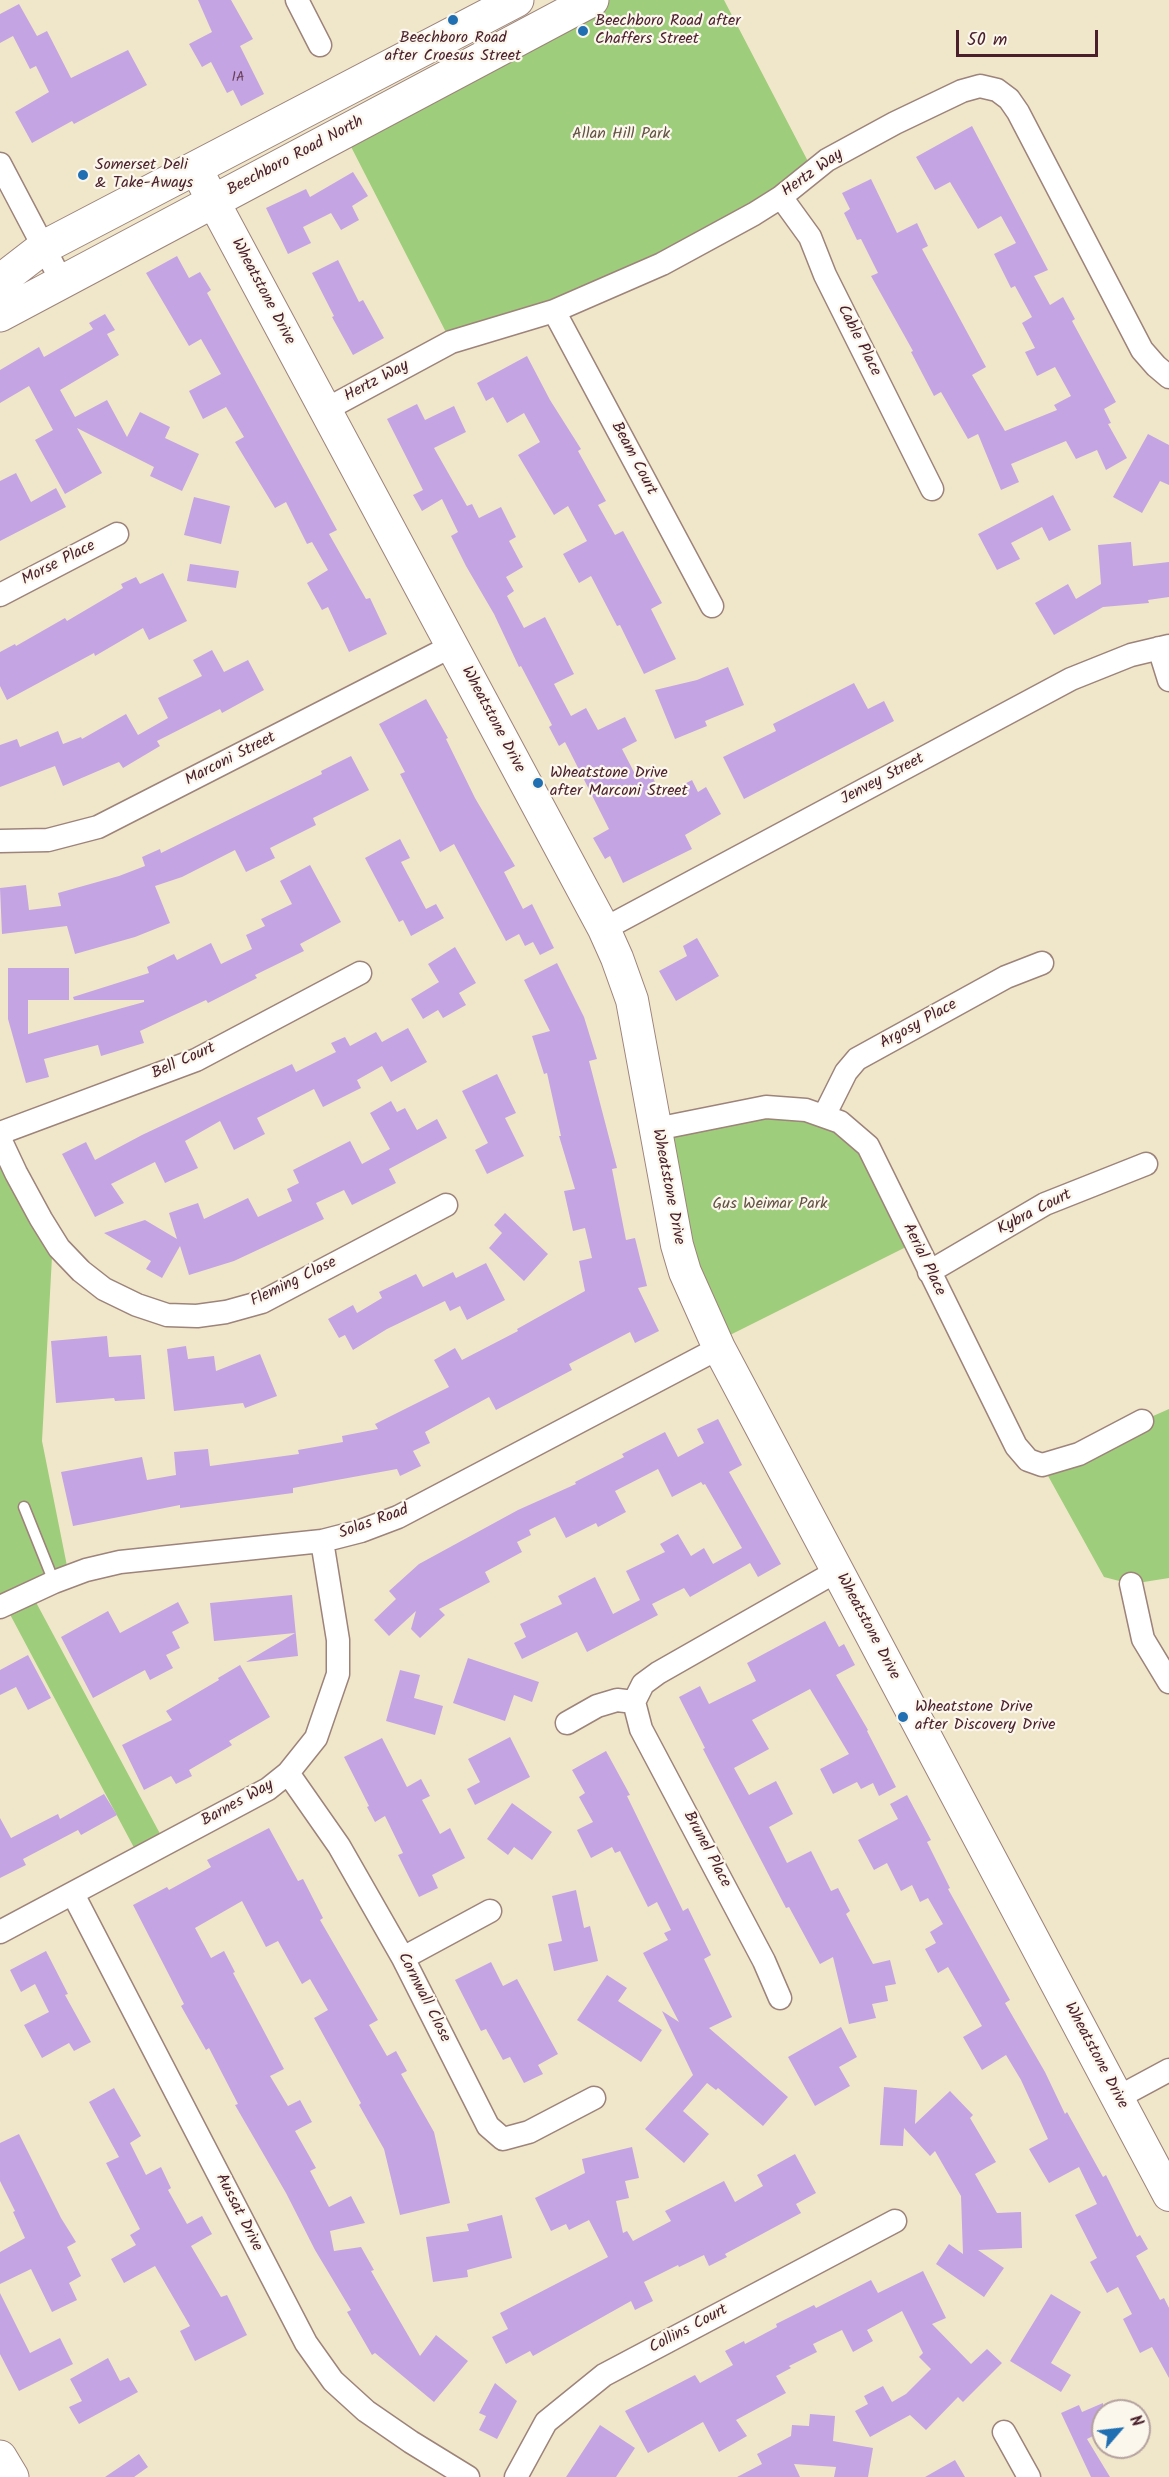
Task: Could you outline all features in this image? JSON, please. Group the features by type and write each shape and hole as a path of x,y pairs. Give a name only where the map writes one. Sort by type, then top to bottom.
{"main road":[{"path":"0,281 44,247 517,0"},
{"name":"Beechboro Road North","path":"0,315 592,0"}],"street":[{"path":"297,0 320,45"},
{"name":"Hertz Way","path":"325,410 452,342 554,311 662,264 725,232 781,197 827,160 895,123 962,91 980,86 997,90 1010,99 1142,350 1169,377"},
{"path":"0,164 62,282"},
{"name":"Wheatstone Drive","path":"196,169 603,929 632,1000 677,1245 685,1272 719,1348 1169,2195"},
{"name":"Cable Place","path":"781,197 810,237 825,275 932,489"},
{"name":"Beam Court","path":"554,311 712,606"},
{"name":"Morse Place","path":"0,595 117,534"},
{"name":"Marconi Street","path":"0,841 48,840 98,827 452,646"},
{"path":"1164,647 1169,680"},
{"name":"Jenvey Street","path":"603,929 1071,679 1131,655 1164,647"},
{"name":"Argosy Place","path":"824,1116 846,1072 857,1059 1006,977 1042,963"},
{"name":"Bell Court","path":"0,1133 196,1060 360,973"},
{"name":"Aerial Place","path":"656,1129 766,1107 806,1110 840,1122 868,1146 1016,1446 1028,1460 1042,1464 1079,1454 1142,1420"},
{"name":"Fleming Close","path":"0,1139 16,1173 59,1248 81,1271 104,1289 137,1305 167,1315 197,1316 226,1312 261,1302 446,1205"},
{"name":"Kybra Court","path":"929,1272 1045,1204 1146,1164"},
{"name":"Solas Road","path":"0,1607 86,1570 120,1562 322,1541 361,1531 398,1516 719,1348"},
{"name":"Barnes Way","path":"0,1932 268,1789 288,1773 316,1738 338,1674 338,1640 322,1541"},
{"path":"567,1723 597,1706 617,1700 634,1702 643,1684 658,1673 837,1571"},
{"path":"1131,1584 1143,1639 1169,1682"},
{"name":"Brunel Place","path":"634,1702 641,1729 764,1961 780,1998"},
{"name":"Cornwall Close","path":"288,1773 339,1846 404,1958 488,2126 503,2139 529,2132 594,2098"},
{"name":"Aussat Drive","path":"73,1894 306,2343 333,2381 366,2410 411,2442 468,2477"},
{"path":"404,1958 490,1911"},
{"path":"1117,2098 1169,2070"},
{"name":"Collins Court","path":"516,2477 546,2422 604,2375 895,2221"},
{"path":"1004,2432 1029,2477"}],"lane":[{"path":"24,1508 54,1582"}],"green space":[{"name":"Allan Hill Park","path":"592,0 724,0 813,171 725,232 451,342 344,133"},
{"name":"Gus Weimar Park","path":"766,1107 840,1122 914,1243 716,1342 656,1129"},
{"path":"0,1139 53,1238 42,1441 69,1576 31,1593 165,1843 139,1857 5,1605 0,1607"},
{"path":"1169,1409 1169,1578 1131,1584 1104,1577 1042,1465"}],"building":[{"path":"198,0 231,0 253,39 240,46 264,94 241,106 233,90 227,93 211,62 202,67 189,44 212,32"},
{"path":"19,4 37,36 47,31 71,78 128,50 147,85 74,124 72,121 32,143 15,112 49,92 36,66 30,69 13,36 0,43 0,14"},
{"path":"972,126 1048,270 1034,276 1050,305 1063,297 1075,319 1072,321 1116,402 1104,409 1111,423 1108,424 1127,458 1106,470 1097,450 1076,459 1066,441 1011,464 1019,482 1001,490 978,434 968,439 941,392 934,396 911,352 913,351 871,276 878,273 861,239 857,240 844,213 850,209 842,193 871,179 897,233 917,223 928,246 922,249 986,367 972,375 1005,431 1057,410 1054,405 1071,396 1055,367 1037,376 1025,352 1035,348 1022,323 1032,317 1015,286 1011,288 994,254 1016,243 1001,216 978,229 950,182 935,190 916,157"},
{"path":"353,172 368,196 352,206 359,220 341,230 331,213 303,227 311,243 288,254 266,208 306,189 310,197"},
{"path":"177,256 189,278 200,272 211,290 207,293 337,530 329,534 366,599 370,598 387,634 349,652 328,607 322,610 307,583 328,570 312,542 307,544 286,502 275,508 235,442 244,437 226,407 203,419 189,391 221,374 201,339 189,346 146,273"},
{"path":"338,260 359,302 363,300 384,338 353,355 312,273"},
{"path":"105,314 115,330 107,334 119,355 60,390 75,417 107,400 127,437 140,412 170,427 165,438 199,454 182,491 150,476 154,467 77,428 102,473 65,494 35,440 53,430 29,386 0,403 0,370 39,347 44,357 93,329 89,323"},
{"path":"527,356 550,400 581,449 578,451 606,501 598,505 615,535 623,531 662,603 651,609 676,659 644,674 620,625 617,626 591,576 579,583 563,554 587,541 568,506 554,515 518,455 540,442 524,413 507,423 493,397 486,401 477,383"},
{"path":"417,404 425,420 454,406 466,432 434,448 467,506 472,504 479,518 501,507 516,537 509,541 523,567 506,577 514,591 507,596 524,628 545,617 574,674 554,684 571,716 586,708 598,730 625,717 637,741 622,749 635,774 648,768 662,796 692,780 698,792 706,787 721,814 685,835 692,849 623,883 610,856 605,859 593,838 609,829 565,742 559,746 549,727 552,725 466,566 451,536 458,532 442,499 422,511 413,495 423,490 387,419"},
{"path":"1148,434 1169,445 1169,485 1160,481 1142,513 1113,497"},
{"path":"16,473 31,502 56,488 66,507 0,541 0,481"},
{"path":"1053,495 1071,530 1049,541 1042,527 1011,543 1020,559 997,570 978,534"},
{"path":"194,497 230,506 221,544 184,535"},
{"path":"1131,542 1133,566 1169,562 1169,597 1148,600 1149,603 1103,607 1054,635 1035,603 1068,584 1076,599 1101,584 1098,545"},
{"path":"190,564 239,571 236,588 187,581"},
{"path":"163,573 187,621 149,640 143,628 95,656 94,653 7,700 0,686 0,652 15,644 16,646 65,618 67,621 123,588 121,584 136,577 140,584"},
{"path":"212,650 224,672 248,660 264,690 222,713 220,709 157,741 160,746 123,768 119,762 63,786 55,766 0,787 0,745 17,739 20,747 58,731 63,744 81,737 82,739 126,714 138,735 168,718 158,698 202,676 193,660"},
{"path":"728,667 744,705 705,721 707,726 675,739 655,690 697,680"},
{"path":"854,683 868,709 884,701 894,721 744,799 723,757 776,731 773,724"},
{"path":"426,699 448,738 446,739 475,798 515,866 504,872 523,909 532,904 554,948 540,955 533,942 525,946 519,934 506,941 454,844 440,852 400,774 405,772 379,724"},
{"path":"351,756 369,790 313,818 316,825 270,848 275,858 246,872 235,850 182,877 155,886 170,923 135,937 75,954 67,926 2,934 0,888 26,885 29,910 61,906 58,893 119,876 145,866 142,857 160,849 161,853 322,774 321,771"},
{"path":"400,839 410,858 401,862 426,909 436,904 444,918 411,936 403,920 399,922 365,858"},
{"path":"310,865 341,922 300,944 304,951 255,975 257,978 208,1003 206,1000 140,1031 144,1043 101,1056 98,1045 44,1059 49,1077 26,1083 8,1019 8,968 69,968 69,1000 28,1000 28,1034 144,1002 144,1000 74,1000 73,997 149,973 147,967 174,954 177,960 211,943 221,964 252,949 246,935 265,926 261,919 292,904 280,881"},
{"path":"697,938 719,976 676,1001 659,971 687,956 683,946"},
{"path":"455,947 476,983 459,993 466,1005 443,1018 438,1010 423,1019 411,999 439,982 428,964"},
{"path":"557,963 584,1017 597,1059 589,1061 617,1168 612,1169 626,1240 635,1238 647,1286 638,1288 659,1331 635,1343 630,1332 569,1364 572,1370 496,1410 489,1397 425,1432 430,1443 413,1451 421,1466 400,1476 397,1469 293,1488 293,1493 180,1508 180,1505 73,1526 61,1472 142,1457 147,1480 176,1475 174,1452 208,1449 210,1466 299,1454 298,1450 343,1442 342,1436 378,1429 375,1424 449,1387 434,1360 455,1348 462,1360 518,1331 517,1329 585,1291 579,1261 592,1258 585,1228 573,1231 564,1191 575,1189 559,1136 561,1136 547,1073 544,1074 532,1036 550,1031 524,980"},
{"path":"408,1028 427,1062 391,1082 382,1066 357,1080 361,1088 323,1107 314,1089 257,1118 265,1134 234,1150 220,1121 185,1141 198,1168 165,1183 155,1162 111,1184 124,1203 95,1217 62,1154 86,1142 95,1160 142,1135 292,1064 296,1072 336,1052 331,1043 345,1037 350,1046 376,1032 382,1042"},
{"path":"497,1074 516,1113 505,1118 524,1156 487,1174 475,1150 488,1143 462,1091"},
{"path":"391,1101 397,1112 405,1108 417,1130 437,1119 447,1138 389,1169 396,1183 352,1205 344,1190 316,1203 324,1219 234,1261 189,1275 180,1246 162,1278 146,1269 151,1261 104,1233 145,1220 177,1239 169,1213 198,1203 204,1219 248,1198 258,1217 292,1201 287,1189 299,1183 293,1170 350,1141 362,1164 390,1149 370,1113"},
{"path":"505,1213 548,1254 524,1281 489,1248 502,1233 494,1225"},
{"path":"486,1263 505,1300 467,1320 460,1306 450,1311 445,1301 387,1329 353,1350 345,1335 339,1338 328,1319 353,1305 357,1313 382,1298 379,1292 416,1274 423,1287 453,1272 456,1278"},
{"path":"107,1336 109,1357 141,1355 145,1399 115,1401 114,1398 56,1403 51,1341"},
{"path":"186,1346 188,1359 214,1356 216,1371 260,1354 277,1396 245,1408 243,1403 174,1411 167,1349"},
{"path":"718,1419 742,1465 729,1472 781,1564 758,1577 750,1563 690,1597 684,1588 652,1604 658,1615 587,1652 577,1632 522,1659 514,1643 526,1637 520,1624 562,1604 558,1596 595,1577 613,1614 640,1600 626,1571 665,1552 660,1544 678,1534 691,1556 704,1548 713,1564 742,1548 705,1484 701,1482 672,1497 658,1469 615,1491 626,1512 598,1527 596,1523 566,1538 555,1517 529,1530 531,1535 517,1542 522,1552 485,1572 490,1582 439,1609 445,1615 420,1638 411,1629 416,1611 389,1636 374,1620 396,1599 389,1591 419,1564 518,1510 576,1484 575,1482 624,1457 622,1454 665,1432 678,1457 704,1443 697,1429"},
{"path":"292,1595 298,1656 246,1662 295,1633 214,1641 210,1603"},
{"path":"178,1602 189,1623 172,1632 180,1648 166,1655 173,1668 150,1680 145,1670 93,1698 61,1637 108,1611 120,1633"},
{"path":"825,1621 839,1647 844,1644 855,1665 836,1675 868,1730 896,1787 879,1796 873,1783 861,1789 857,1782 833,1794 820,1769 849,1754 810,1689 752,1720 769,1749 734,1768 749,1795 776,1781 793,1814 769,1827 787,1863 811,1851 831,1891 838,1888 850,1911 846,1914 873,1964 890,1960 896,1984 885,1986 888,2001 872,2004 876,2018 849,2024 833,1957 820,1964 789,1907 786,1908 703,1749 705,1748 679,1697 700,1686 709,1704 756,1681 747,1663"},
{"path":"28,1655 51,1698 28,1710 16,1687 0,1695 0,1670"},
{"path":"468,1658 539,1682 532,1702 514,1695 505,1721 453,1703"},
{"path":"240,1665 270,1717 229,1741 232,1745 189,1770 192,1776 176,1784 171,1776 144,1790 122,1745 172,1720 166,1711"},
{"path":"400,1670 420,1675 414,1698 443,1706 435,1735 386,1721"},
{"path":"510,1737 530,1777 475,1805 467,1789 480,1782 468,1759"},
{"path":"382,1738 407,1787 421,1779 430,1796 422,1800 440,1834 450,1828 465,1858 432,1875 438,1888 419,1897 398,1855 403,1853 385,1816 375,1822 344,1757"},
{"path":"606,1751 630,1795 627,1796 683,1911 688,1908 711,1955 704,1959 732,2017 709,2028 788,2097 763,2126 718,2088 716,2090 707,2083 683,2111 709,2134 684,2163 645,2129 693,2075 662,2011 679,2022 643,1953 668,1940 664,1933 671,1930 657,1902 648,1907 620,1851 615,1853 612,1847 591,1858 577,1830 593,1822 579,1797 585,1793 572,1770"},
{"path":"104,1794 117,1815 81,1835 78,1830 23,1859 26,1865 0,1878 0,1818 11,1838 58,1814 60,1819"},
{"path":"907,1795 931,1840 927,1842 950,1888 948,1889 1010,2000 1005,2003 1045,2072 1065,2114 1067,2112 1103,2177 1106,2175 1137,2237 1140,2235 1148,2249 1136,2256 1160,2300 1164,2298 1169,2308 1169,2378 1152,2347 1140,2353 1123,2319 1132,2314 1118,2287 1107,2293 1090,2262 1097,2258 1075,2215 1097,2204 1079,2167 1049,2183 1029,2149 1048,2139 1021,2080 1006,2055 982,2070 963,2037 982,2026 948,1967 938,1973 925,1949 936,1943 930,1932 943,1924 928,1898 920,1902 912,1885 901,1891 887,1863 874,1870 858,1840 898,1819 890,1804"},
{"path":"512,1803 552,1832 532,1860 514,1847 508,1855 487,1839"},
{"path":"269,1828 298,1881 303,1879 323,1918 320,1920 378,2020 369,2025 387,2056 396,2051 407,2071 401,2074 434,2132 450,2203 400,2215 384,2149 314,2018 328,2010 310,1979 302,1984 278,1941 266,1947 242,1901 195,1928 211,1958 224,1951 235,1972 233,1973 284,2069 270,2076 288,2106 300,2100 312,2122 295,2131 316,2168 310,2171 329,2207 351,2196 365,2223 330,2231 334,2251 361,2247 374,2270 371,2271 420,2356 436,2335 468,2361 434,2402 375,2353 372,2355 347,2312 351,2310 235,2105 238,2104 209,2048 206,2050 181,2006 184,2004 133,1905 167,1887 169,1890 211,1867 207,1860"},
{"path":"576,1890 584,1928 590,1926 598,1961 554,1971 548,1944 562,1941 552,1896"},
{"path":"46,1951 68,1994 65,1995 91,2042 74,2051 69,2043 42,2058 24,2025 49,2012 35,1984 21,1992 10,1970"},
{"path":"491,1962 503,1986 517,1979 558,2054 538,2065 543,2074 524,2083 510,2057 503,2060 486,2029 481,2031 455,1980"},
{"path":"607,1975 627,1988 618,2001 662,2030 641,2062 577,2020"},
{"path":"841,2027 857,2057 839,2067 850,2086 815,2106 788,2057"},
{"path":"884,2087 917,2090 915,2124 950,2091 973,2115 970,2118 996,2162 975,2174 997,2213 1021,2212 1022,2248 978,2250 1004,2268 984,2297 936,2264 949,2244 963,2254 961,2196 935,2151 930,2156 904,2128 903,2146 880,2145"},
{"path":"114,2088 141,2136 130,2143 146,2175 161,2167 171,2188 168,2190 187,2224 202,2216 212,2234 191,2246 221,2297 227,2295 247,2335 195,2361 180,2331 190,2326 155,2266 124,2283 111,2259 136,2245 130,2235 140,2229 106,2163 119,2157 89,2102"},
{"path":"19,2134 61,2218 76,2242 67,2247 81,2276 69,2283 77,2300 52,2312 31,2269 0,2284 0,2252 25,2238 0,2181 0,2143"},
{"path":"632,2147 639,2178 625,2181 629,2198 616,2201 623,2233 627,2231 633,2241 671,2221 665,2211 724,2181 735,2202 763,2186 757,2175 795,2154 816,2193 796,2204 801,2213 725,2254 727,2257 709,2266 704,2255 644,2282 653,2301 635,2310 631,2301 533,2356 530,2351 506,2364 492,2337 508,2329 500,2313 608,2257 589,2220 569,2230 566,2224 551,2231 535,2198 585,2173 582,2159"},
{"path":"502,2215 512,2258 467,2270 468,2277 433,2282 426,2237 469,2231 467,2224"},
{"path":"923,2271 946,2318 932,2324 971,2364 987,2349 1002,2363 963,2402 958,2397 926,2430 910,2415 870,2437 855,2411 868,2404 864,2396 883,2386 892,2402 906,2394 931,2369 919,2357 923,2353 902,2311 867,2330 873,2341 853,2352 842,2330 813,2344 817,2352 789,2366 791,2368 776,2376 786,2393 736,2420 747,2436 719,2452 703,2422 648,2453 625,2411 695,2375 700,2383 733,2365 725,2351 744,2341 745,2344 777,2327 776,2324 814,2305 816,2308 871,2280 878,2293"},
{"path":"0,2293 30,2353 60,2338 73,2364 19,2391 0,2354"},
{"path":"1051,2294 1081,2312 1051,2363 1071,2375 1061,2392 1010,2361"},
{"path":"108,2358 120,2381 129,2377 138,2392 79,2424 69,2407 82,2401 70,2379"},
{"path":"495,2383 517,2401 497,2439 479,2430 486,2416 479,2413"},
{"path":"1079,2405 1082,2412 1091,2408 1091,2437 1087,2439 1091,2446 1091,2459 1099,2459 1110,2477 1091,2477 1061,2413"},
{"path":"810,2414 835,2416 833,2441 873,2448 868,2477 834,2477 836,2467 794,2464 800,2477 737,2477 762,2464 757,2454 791,2436 792,2425 809,2426"},
{"path":"600,2425 635,2448 616,2477 566,2477"},
{"path":"139,2454 148,2467 134,2477 105,2477"},
{"path":"955,2460 965,2477 925,2477"}],"place":[{"name":"Beechboro Road after Croesus Street","path":"453,20"},
{"name":"Beechboro Road after Chaffers Street","path":"583,31"},
{"name":"Somerset Deli & Take-Aways","path":"83,175"},
{"name":"Wheatstone Drive after Marconi Street","path":"538,783"},
{"name":"Wheatstone Drive after Discovery Drive","path":"903,1717"}]}
